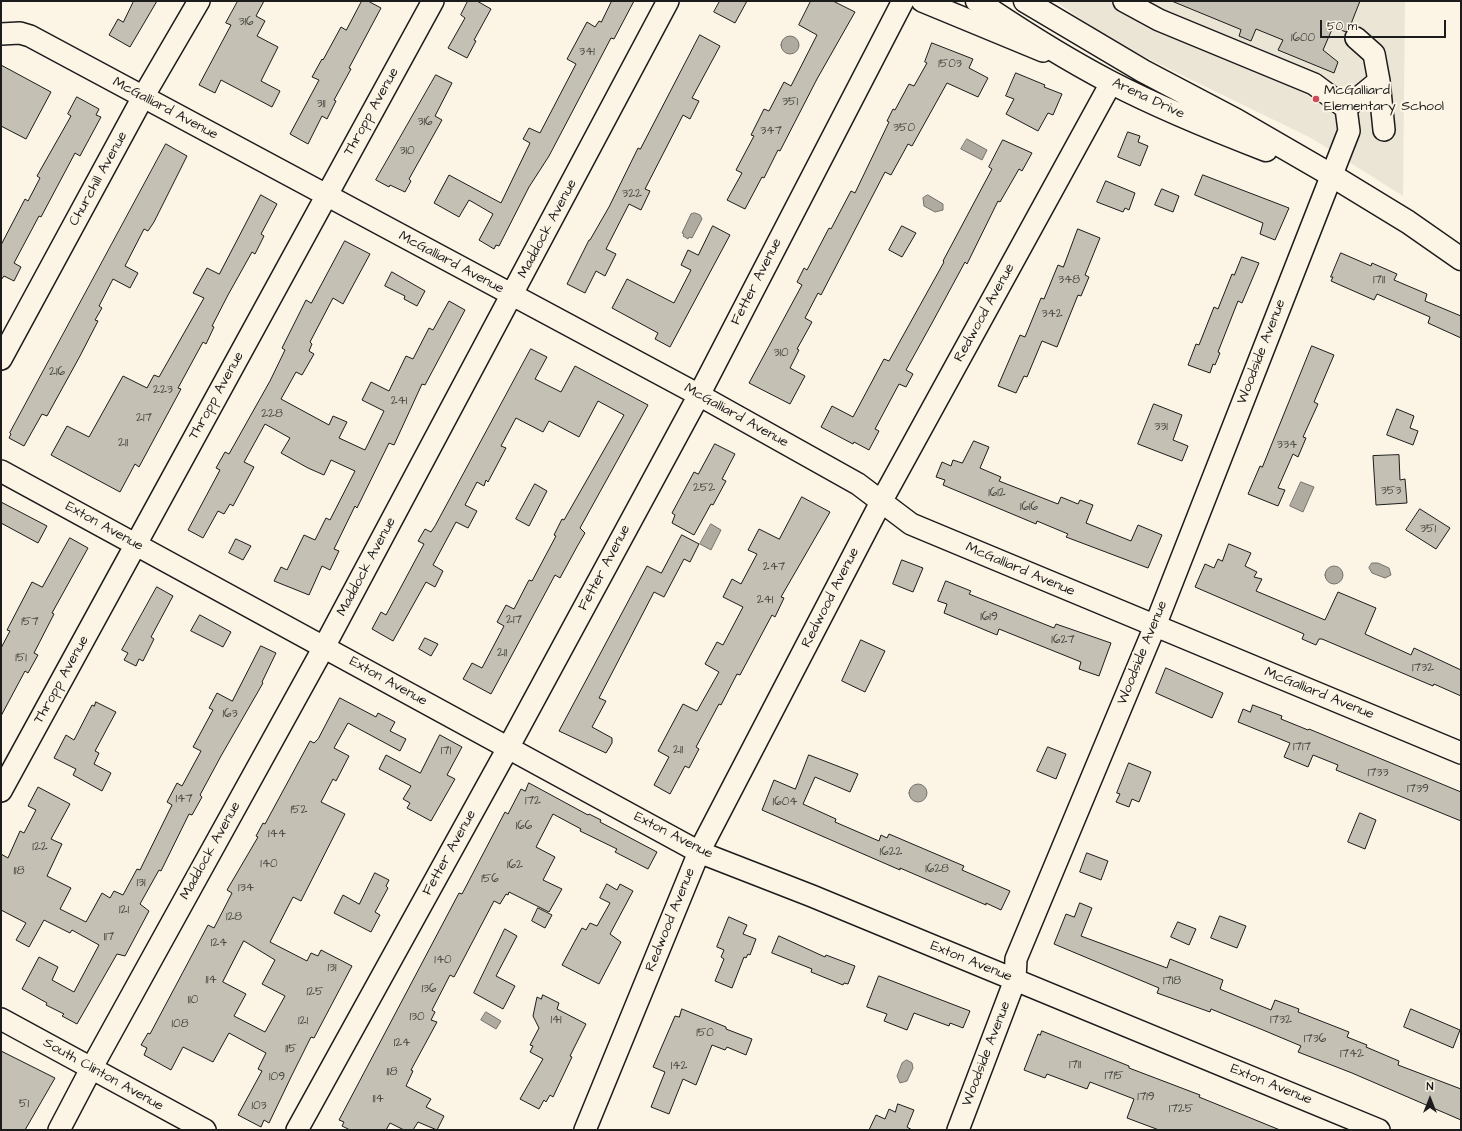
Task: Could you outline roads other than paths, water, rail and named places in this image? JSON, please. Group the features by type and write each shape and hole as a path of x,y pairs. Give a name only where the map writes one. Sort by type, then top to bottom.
{"main road":[{"name":"Arena Drive","path":"977,1 1028,36 1111,83 1225,134 1331,175"},
{"name":"Arena Drive","path":"1025,1 1143,71 1236,120 1331,175 1408,222 1461,259"},
{"path":"1036,1 1056,19"}],"street":[{"name":"Churchill Avenue","path":"1,359 143,97 199,1"},
{"name":"Thropp Avenue","path":"1,791 433,1"},
{"name":"Maddock Avenue","path":"59,1130 91,1069 324,647 668,1"},
{"name":"Fetter Avenue","path":"296,1130 508,748 699,395 903,1"},
{"path":"922,1 1084,68"},
{"path":"1124,1 1159,20 1314,84 1346,108 1379,82"},
{"name":"McGalliard Avenue","path":"1,34 20,33 30,36 699,395 858,484 911,524 1461,753"},
{"path":"1356,38 1374,54 1379,82 1384,130"},
{"name":"Redwood Avenue","path":"584,1130 699,852 881,502 1111,83"},
{"name":"Woodside Avenue","path":"958,1130 1015,980 1016,959 1155,626 1349,131 1346,108"},
{"name":"Exton Avenue","path":"1,471 699,852 1015,980 1344,1123 1379,1130"},
{"name":"South Clinton Avenue","path":"1,1019 205,1130"}],"place":[{"name":"McGalliard Elementary School","path":"1316,99"}]}
